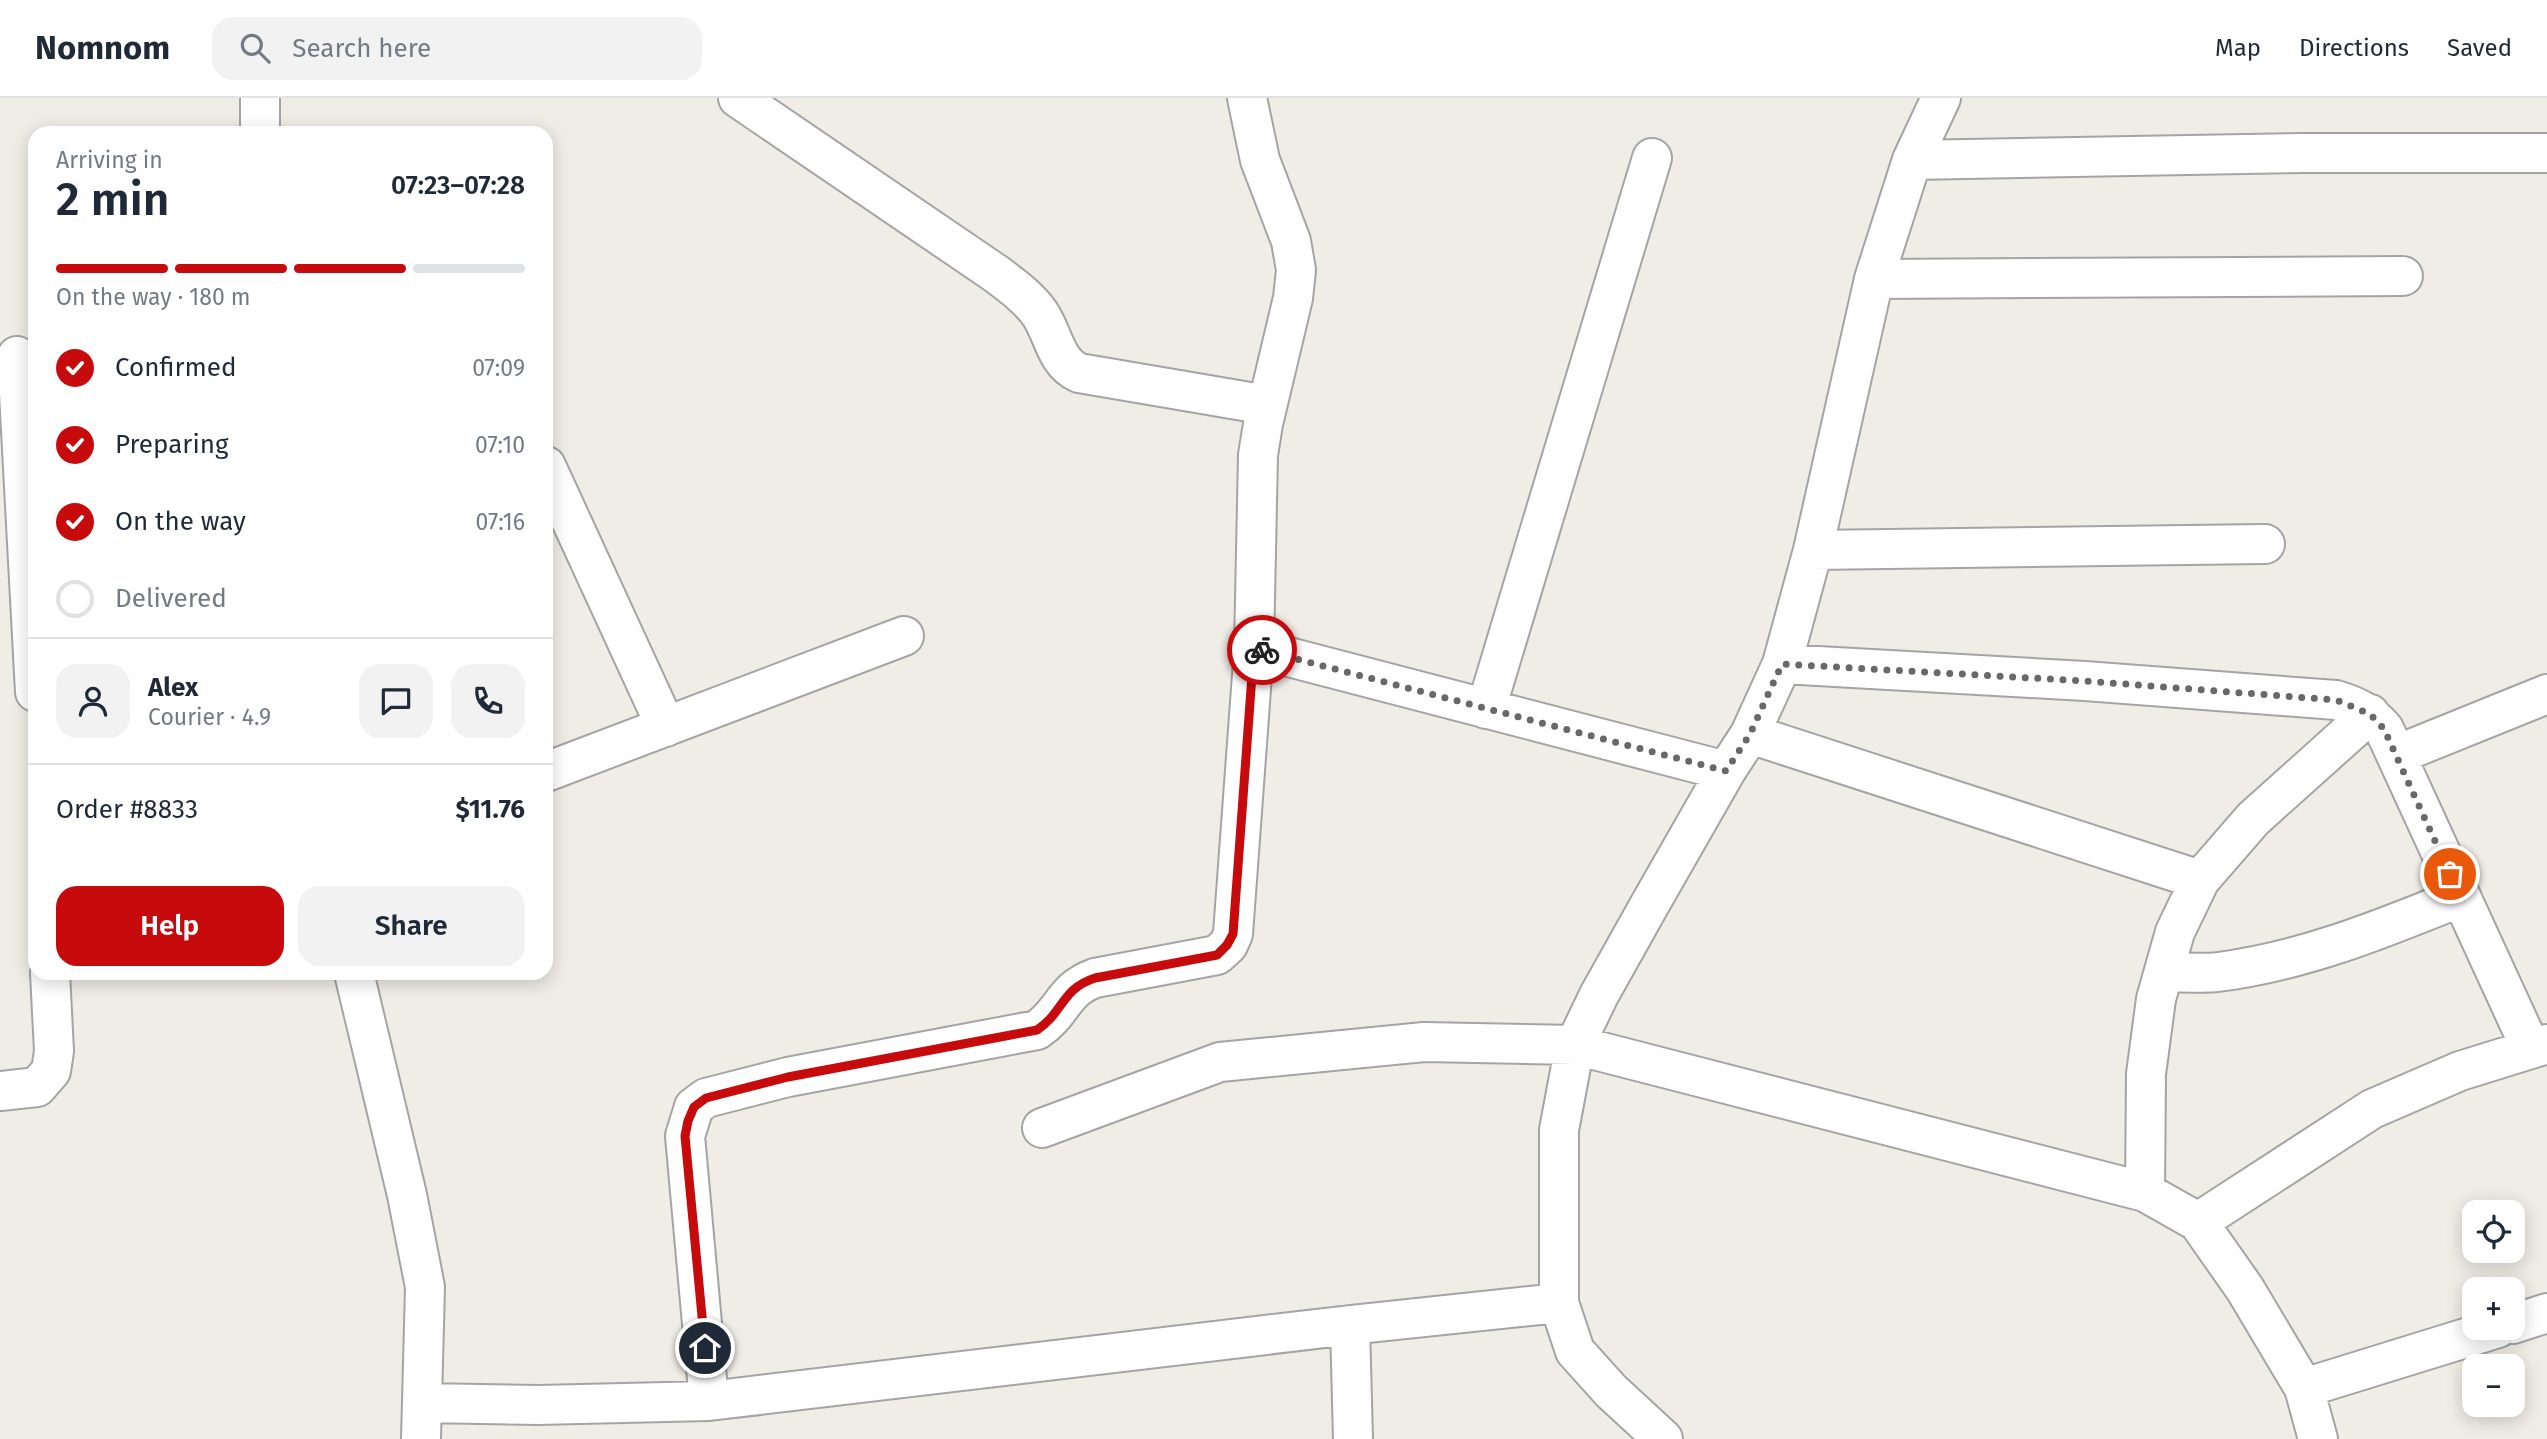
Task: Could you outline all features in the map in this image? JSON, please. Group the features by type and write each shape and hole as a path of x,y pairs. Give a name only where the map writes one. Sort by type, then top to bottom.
{"street":[{"path":"260,98 260,126"},
{"path":"738,98 1014,288 1041,314 1067,368 1079,373 1267,405"},
{"path":"709,1401 685,1136 694,1107 706,1098 788,1077 1037,1030 1054,1016 1069,993 1080,983 1217,955 1233,934 1254,648 1258,455 1293,298 1296,270 1291,241 1260,160 1247,98"},
{"path":"1663,1439 1611,1391 1575,1351 1559,1303 1559,1130 1575,1045 1599,995 1726,771 1750,734 1782,664 1813,550 1874,279 1912,160 1941,98"},
{"path":"1912,160 2304,153 2547,153"},
{"path":"1486,709 1652,159"},
{"path":"1874,279 2403,276"},
{"path":"17,356 28,561"},
{"path":"553,481 666,727"},
{"path":"1813,550 2266,544"},
{"path":"553,769 904,636"},
{"path":"1254,648 1726,771"},
{"path":"1782,664 2085,681 2336,700 2370,714 2384,729 2461,897 2539,1047 2460,1071 2372,1109 2198,1222"},
{"path":"2396,755 2547,694"},
{"path":"2145,1192 2146,1074 2156,999 2175,932 2200,880 2253,820 2370,714"},
{"path":"1750,734 2200,880"},
{"path":"2164,972 2217,972 2298,957 2362,937 2461,897"},
{"path":"0,1091 37,1087 51,1071 54,1051 50,980"},
{"path":"356,980 407,1195 425,1287 422,1421 538,1405 709,1401 1559,1303"},
{"path":"1042,1128 1220,1062 1424,1042 1575,1045 2145,1192 2198,1222 2245,1289 2304,1388 2318,1439"},
{"path":"2525,1320 2547,1313"},
{"path":"1350,1325 1353,1439"},
{"path":"2304,1388 2462,1339"}],"way so far":[{"path":"1262,650 1726,771 1750,734 1782,664 2085,681 2336,700 2370,714 2384,729 2450,874"}],"route":[{"path":"705,1348 685,1136 694,1107 706,1098 788,1077 1037,1030 1054,1016 1069,993 1080,983 1217,955 1233,934 1254,648 1262,650"}]}
